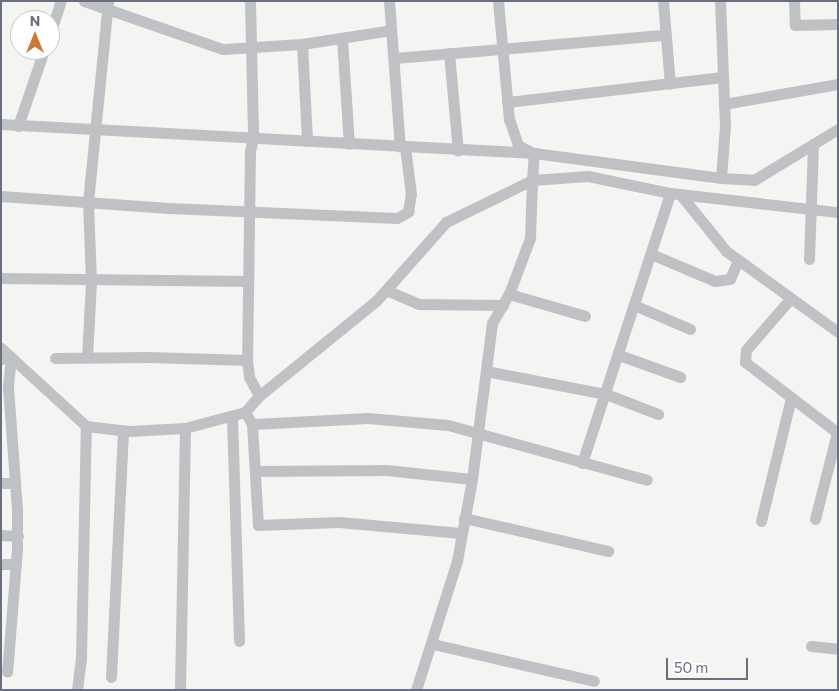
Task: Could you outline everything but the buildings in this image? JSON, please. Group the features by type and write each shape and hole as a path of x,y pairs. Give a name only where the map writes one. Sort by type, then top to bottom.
{"street":[{"path":"84,1 107,5 223,48 302,44 391,30"},
{"path":"250,1 253,138 249,212 247,360 249,377 259,396"},
{"path":"1,196 249,212 402,217 408,212 412,184 402,147 396,58 391,30 389,1"},
{"path":"498,1 509,119 518,145 534,153"},
{"path":"663,1 670,84"},
{"path":"720,1 724,104 721,178"},
{"path":"794,1 795,25 838,24"},
{"path":"87,358 91,281 88,202 93,130 107,5"},
{"path":"396,58 449,53 503,51 665,35"},
{"path":"342,39 349,144"},
{"path":"302,44 307,141"},
{"path":"449,53 458,151"},
{"path":"18,126 41,60"},
{"path":"507,102 723,77"},
{"path":"724,104 838,84"},
{"path":"1,124 458,151 534,153 721,178 754,180 838,129"},
{"path":"810,259 813,144"},
{"path":"416,690 433,644 457,561 472,479 492,323 509,294 530,238 534,153"},
{"path":"6,358 86,426 123,431 184,428 232,417 245,412 259,396 386,290 446,222 532,180 588,176 675,194 838,212"},
{"path":"582,463 651,254 675,194"},
{"path":"675,194 716,241 738,260 838,332"},
{"path":"651,254 715,281 730,279 738,260"},
{"path":"1,278 91,281 248,281"},
{"path":"386,290 419,304 503,305"},
{"path":"509,294 585,316"},
{"path":"790,299 746,350 745,362 838,433 815,519"},
{"path":"634,305 690,329"},
{"path":"1,348 6,358 8,370 6,429 15,483 18,536 16,564 5,628 7,672"},
{"path":"618,355 680,378"},
{"path":"55,358 149,356 247,360"},
{"path":"486,371 606,394 658,414"},
{"path":"761,521 791,398"},
{"path":"245,412 252,424 258,525 340,522 461,533"},
{"path":"232,417 239,642"},
{"path":"252,424 318,419 393,419 478,431 582,463 647,480"},
{"path":"77,690 81,658 86,426"},
{"path":"180,690 184,428"},
{"path":"111,677 123,431"},
{"path":"256,471 386,470 472,479"},
{"path":"1,483 15,483"},
{"path":"464,518 608,552"},
{"path":"1,535 18,536"},
{"path":"1,564 16,564"},
{"path":"433,644 594,681"},
{"path":"811,646 838,649"}]}
